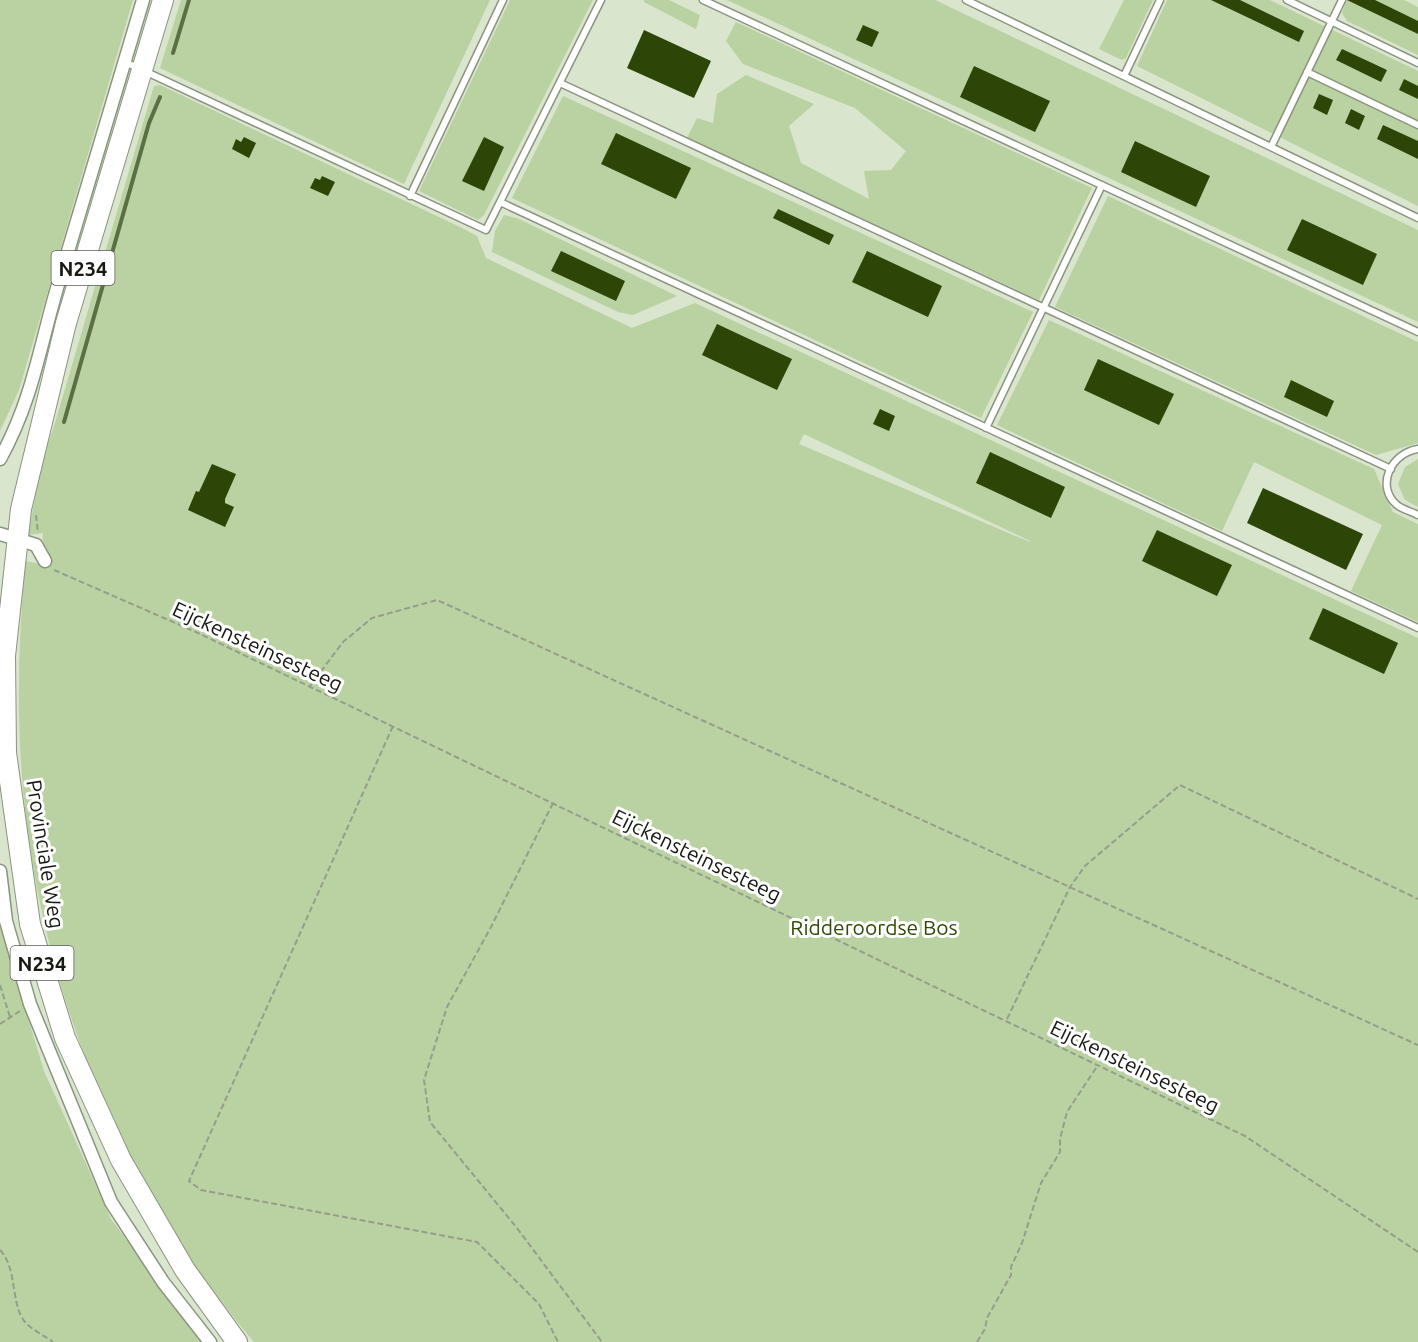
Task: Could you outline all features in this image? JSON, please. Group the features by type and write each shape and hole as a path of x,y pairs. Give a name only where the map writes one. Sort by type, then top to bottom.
{"main road":[{"name":"N234","path":"8,536 21,509 66,323 133,66 163,0"},
{"name":"Provinciale Weg","path":"8,536 4,656 6,753 30,924 66,1038 121,1160 185,1270 237,1342"}],"street":[{"path":"0,459 19,425 28,399 52,306 133,66 143,0"},
{"path":"8,536 36,545 45,561"},
{"path":"0,871 6,921 30,1004 111,1202 163,1282 210,1342"}],"lane":[{"path":"410,196 503,0"},
{"path":"133,66 486,230 601,0"},
{"path":"703,0 1418,332"},
{"path":"966,0 1418,218"},
{"path":"1124,76 1160,0"},
{"path":"1287,0 1418,63"},
{"path":"1271,147 1342,0"},
{"path":"1307,72 1418,125"},
{"path":"560,82 1391,469"},
{"path":"986,428 1102,185"},
{"path":"500,202 1418,628"},
{"path":"1418,449 1405,451 1395,459 1387,477 1396,504 1418,515"}],"path":[{"name":"Eijckensteinsesteeg","path":"45,561 53,570 196,632 310,686 1245,1136 1418,1252"},
{"path":"310,686 343,642 372,618 436,600 1418,1045"},
{"path":"393,726 189,1181 201,1190 477,1242 539,1305 558,1342"},
{"path":"1007,1020 1070,887 1085,866 1180,785 1418,899"},
{"path":"553,803 491,927 447,1007 424,1080 430,1122 517,1228 602,1342"},
{"path":"0,985 10,1017"},
{"path":"0,1024 30,1004"},
{"path":"977,1342 985,1329 987,1318 1011,1275 1011,1267 1022,1243 1041,1183 1060,1152 1060,1139 1067,1112 1098,1065"},
{"path":"0,1250 12,1268 13,1287 25,1322 53,1342"}],"green space":[{"path":"0,0 133,0 19,390 0,431"},
{"path":"181,0 490,0 404,184 160,68"},
{"path":"510,0 593,0 484,215 478,220 419,191"},
{"path":"644,0 669,0 700,15 696,29 644,2"},
{"path":"727,0 935,0 1418,230 1418,322"},
{"path":"1124,0 1153,0 1126,58 1122,60 1099,49"},
{"path":"1167,0 1270,0 1418,71 1418,206 1137,66"},
{"path":"1347,0 1404,0 1418,7 1418,55 1347,21 1342,13"},
{"path":"736,22 1092,188 1039,300 687,138 697,118 713,123 717,94 746,75 814,104 789,126 801,163 869,199 864,171 891,170 906,151 855,108 743,64 726,41"},
{"name":"Ridderoordse Bos","path":"160,85 460,227 477,236 486,258 632,328 695,303 1418,638 1418,1342 254,1342 201,1274 155,1203 115,1127 82,1049 56,968 36,885 24,800 19,695 25,561 41,564 43,533 28,535 42,461 154,86","holes":["804,434 1030,542 799,444"]},
{"path":"563,96 1033,312 981,418 512,198"},
{"path":"1108,196 1418,342 1418,443 1376,455 1055,307"},
{"path":"504,215 519,219 677,296 633,315 618,312 492,252 495,231"},
{"path":"1049,320 1374,469 1393,512 1418,524 1418,622 1351,591 1382,525 1254,462 1222,531 997,425"},
{"path":"1418,459 1418,507 1405,500 1398,484 1405,467"},
{"path":"0,926 44,1071 111,1219 203,1342 0,1342"}],"building":[{"path":"1211,0 1240,0 1304,31 1299,42"},
{"path":"1347,0 1375,0 1418,21 1418,34"},
{"path":"863,25 879,32 872,47 856,40"},
{"path":"644,30 711,61 694,98 627,68"},
{"path":"1342,49 1387,70 1381,82 1336,60"},
{"path":"974,66 1050,101 1035,132 960,97"},
{"path":"1404,79 1418,86 1418,99 1399,90"},
{"path":"1319,94 1333,100 1327,115 1313,108"},
{"path":"1351,109 1365,116 1359,130 1345,123"},
{"path":"1383,125 1418,141 1418,159 1377,139"},
{"path":"616,133 691,168 676,199 601,164"},
{"path":"244,137 256,143 249,158 232,149 236,139 241,142"},
{"path":"484,137 504,147 484,191 462,181"},
{"path":"1135,141 1210,176 1196,207 1121,172"},
{"path":"322,176 335,182 328,196 310,188 315,178 320,180"},
{"path":"778,209 834,235 829,245 773,218"},
{"path":"1302,219 1377,254 1363,285 1287,250"},
{"path":"561,251 625,281 616,301 551,271"},
{"path":"867,251 942,286 928,317 852,282"},
{"path":"717,324 792,359 777,390 702,355"},
{"path":"1098,359 1174,394 1159,425 1084,390"},
{"path":"1291,380 1334,401 1327,417 1284,397"},
{"path":"880,409 895,416 889,431 873,424"},
{"path":"990,452 1065,487 1051,518 976,483"},
{"path":"212,464 236,474 225,499 225,503 234,507 225,527 188,510"},
{"path":"1263,488 1363,534 1346,570 1247,523"},
{"path":"1157,530 1232,565 1217,596 1142,561"},
{"path":"1323,608 1398,643 1384,674 1309,639"}],"waterway":[{"path":"173,53 189,0"},
{"path":"64,422 149,123 160,97"}]}
